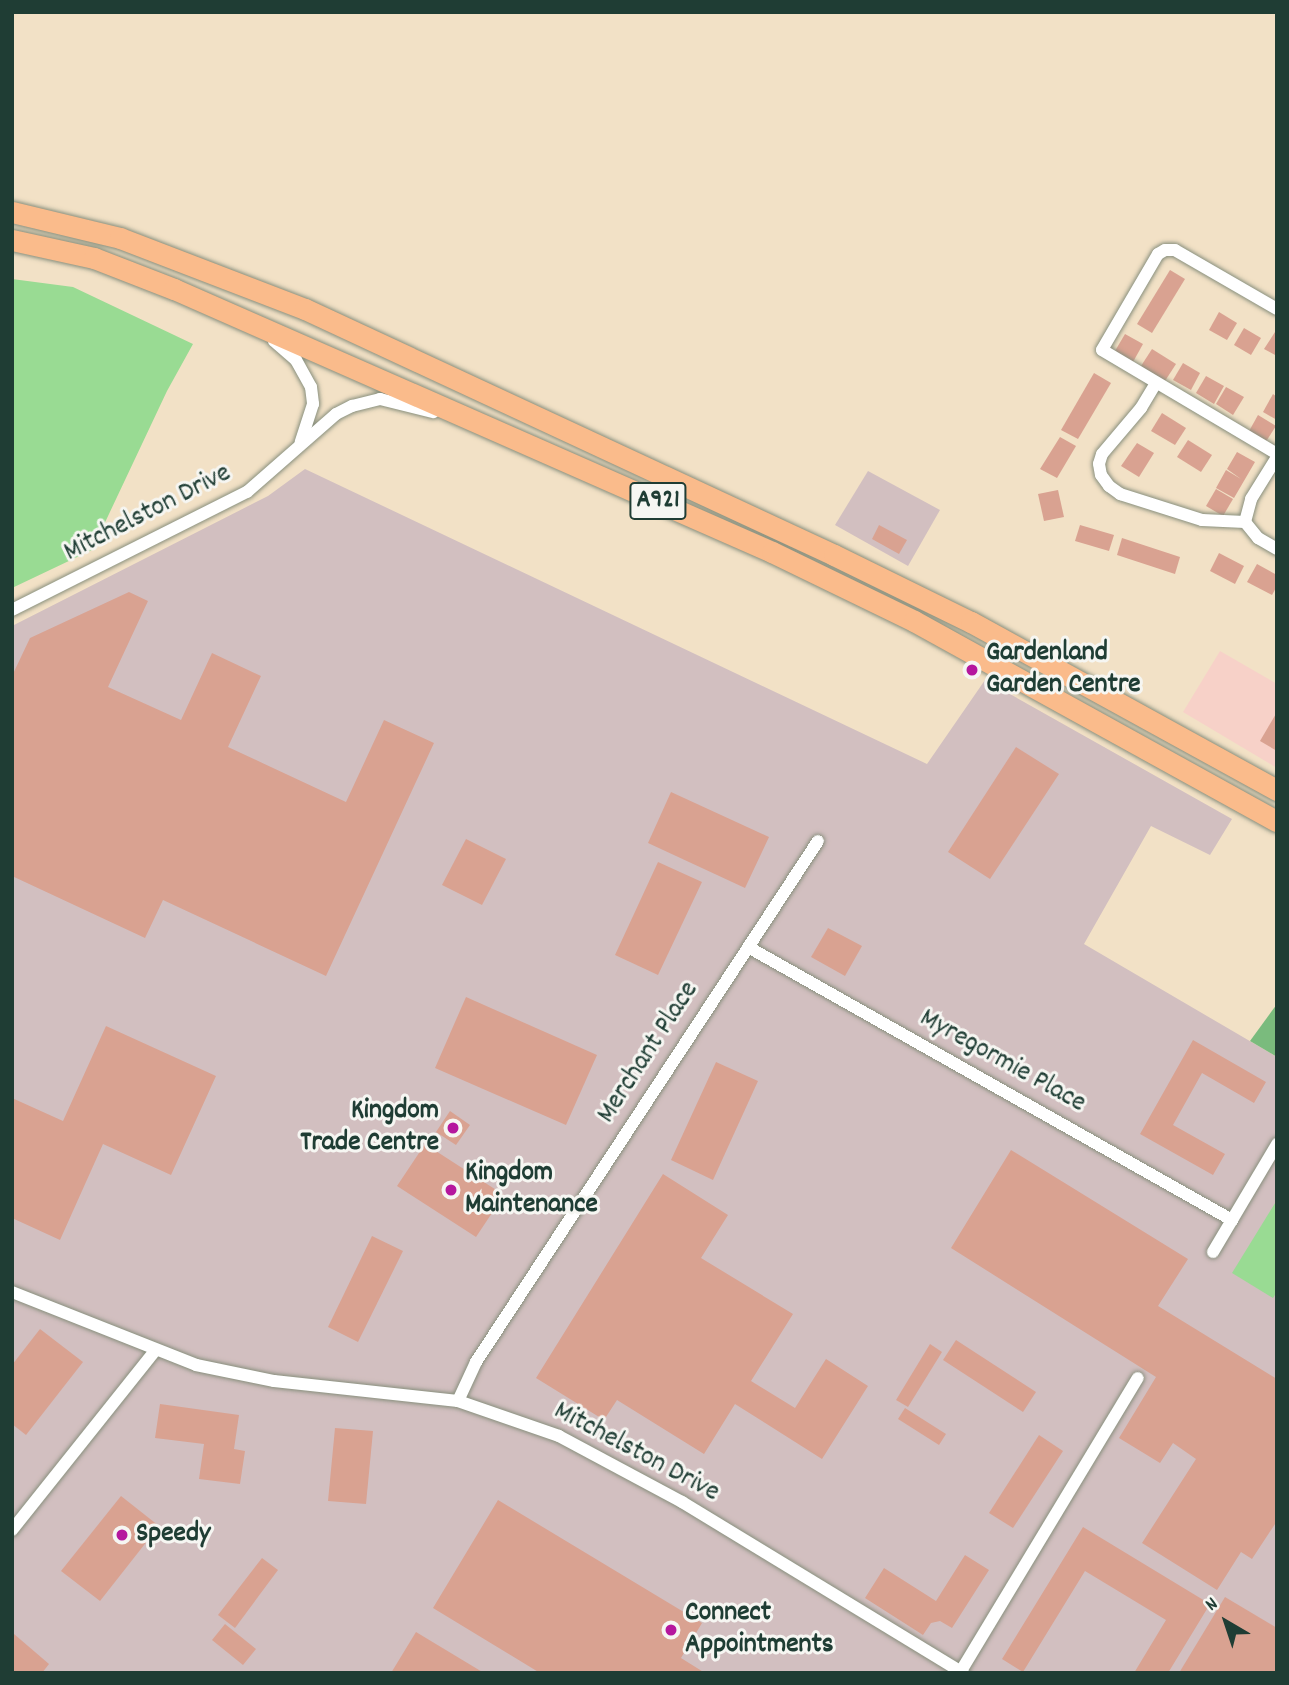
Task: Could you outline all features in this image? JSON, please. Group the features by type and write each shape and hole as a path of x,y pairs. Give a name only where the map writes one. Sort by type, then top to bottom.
{"main road":[{"name":"A921","path":"12,212 120,238 305,309 834,555 971,622 1277,790"},
{"name":"A921","path":"12,240 94,258 174,289 772,552 915,621 1277,821"}],"street":[{"path":"1277,309 1175,250 1164,250 1158,254 1102,351 1277,456 1251,499 1245,522 1249,531 1277,549"},
{"path":"174,289 272,340 296,360 307,375 313,396 305,433 298,449"},
{"path":"1156,383 1141,408 1102,454 1099,464 1101,475 1109,486 1120,494 1219,523 1245,522"},
{"name":"Mitchelston Drive","path":"12,610 247,492 336,414 367,400 380,399 502,432"},
{"name":"Merchant Place","path":"458,1401 476,1362 818,841"},
{"name":"Myregormie Place","path":"748,947 1232,1220"},
{"path":"1213,1252 1277,1144"},
{"name":"Mitchelston Drive","path":"12,1293 196,1365 274,1381 458,1401 559,1436 682,1502 962,1672"},
{"path":"12,1530 155,1351"},
{"path":"962,1672 1138,1378"}],"shaded area":[{"path":"305,469 927,764 985,680 1232,819 1210,855 1151,826 1084,944 1277,1057 1277,1673 12,1673 12,626 268,496"},
{"path":"868,471 940,510 908,566 835,525"},
{"path":"1220,651 1277,684 1277,768 1183,712"}],"green space":[{"path":"12,279 73,287 193,344 167,391 92,550 12,588"},
{"path":"1277,1004 1277,1057 1250,1041"},
{"path":"1277,1200 1277,1292 1273,1298 1232,1273"}],"building":[{"path":"1170,270 1185,279 1152,333 1137,324"},
{"path":"1219,312 1237,323 1227,340 1209,330"},
{"path":"1244,328 1261,338 1251,355 1234,345"},
{"path":"1275,332 1277,333 1277,356 1264,349"},
{"path":"1125,334 1143,344 1133,362 1115,351"},
{"path":"1152,349 1176,364 1165,381 1141,366"},
{"path":"1183,363 1200,373 1191,390 1173,380"},
{"path":"1094,373 1111,383 1078,439 1061,430"},
{"path":"1206,376 1224,386 1214,404 1196,393"},
{"path":"1226,387 1244,397 1233,415 1216,404"},
{"path":"1273,394 1277,397 1277,420 1263,412"},
{"path":"1162,413 1186,428 1175,445 1151,431"},
{"path":"1258,415 1276,426 1265,443 1248,433"},
{"path":"1060,437 1076,446 1057,478 1040,469"},
{"path":"1188,440 1212,455 1201,472 1177,457"},
{"path":"1137,443 1154,453 1139,477 1121,466"},
{"path":"1237,452 1255,462 1234,498 1216,488 1226,470 1241,479 1227,469"},
{"path":"1216,489 1233,499 1223,516 1206,506"},
{"path":"1058,490 1064,517 1044,521 1038,494"},
{"path":"879,525 907,540 899,554 872,539"},
{"path":"1080,525 1114,535 1109,551 1075,541"},
{"path":"1122,538 1180,557 1175,574 1117,555"},
{"path":"1219,553 1244,566 1235,584 1210,571"},
{"path":"1257,564 1277,575 1277,586 1272,595 1247,582"},
{"path":"129,592 148,601 108,687 181,720 212,653 261,676 228,747 346,802 384,720 434,743 326,976 163,900 145,938 12,876 12,676 30,638"},
{"path":"1277,712 1277,751 1260,741"},
{"path":"1016,747 1059,774 990,879 948,852"},
{"path":"671,792 769,837 745,888 648,843"},
{"path":"466,839 506,859 482,905 442,885"},
{"path":"658,862 702,882 658,975 615,955"},
{"path":"828,928 862,946 845,976 811,957"},
{"path":"466,997 597,1055 566,1125 435,1068"},
{"path":"106,1026 216,1076 171,1175 103,1144 60,1240 12,1218 12,1098 63,1121"},
{"path":"1193,1040 1266,1082 1254,1103 1202,1073 1173,1125 1225,1154 1213,1175 1140,1134"},
{"path":"716,1062 758,1081 713,1180 671,1160"},
{"name":"Kingdom Trade Centre","path":"450,1111 470,1125 456,1145 436,1132"},
{"name":"Kingdom Maintenance","path":"425,1144 504,1195 476,1237 397,1186"},
{"path":"1011,1150 1188,1259 1158,1306 1277,1379 1277,1521 1252,1559 1241,1552 1217,1590 1142,1543 1196,1459 1173,1443 1160,1463 1119,1438 1156,1377 951,1248"},
{"path":"663,1174 728,1215 701,1258 793,1314 751,1381 795,1408 826,1359 868,1386 822,1459 735,1404 704,1454 617,1400 604,1420 536,1378"},
{"path":"372,1236 403,1251 358,1342 328,1327"},
{"path":"40,1329 83,1362 26,1435 12,1424 12,1365"},
{"path":"956,1340 1036,1392 1023,1412 943,1360"},
{"path":"930,1344 942,1352 908,1407 896,1400"},
{"path":"160,1404 239,1415 234,1449 245,1451 240,1484 199,1479 204,1444 155,1438"},
{"path":"905,1408 946,1434 939,1445 898,1419"},
{"path":"335,1428 373,1431 366,1504 328,1501"},
{"path":"1039,1435 1063,1451 1013,1528 989,1513"},
{"path":"121,1496 159,1526 100,1601 61,1571"},
{"path":"498,1500 702,1623 681,1658 705,1673 540,1673 433,1608"},
{"path":"1083,1527 1210,1604 1168,1673 1134,1673 1166,1620 1085,1571 1023,1672 1002,1659"},
{"path":"965,1555 989,1570 952,1628 940,1621 931,1623 923,1635 865,1598 884,1568 936,1601"},
{"path":"262,1558 278,1570 235,1628 218,1615"},
{"path":"1225,1597 1277,1628 1277,1673 1179,1673"},
{"path":"225,1624 256,1649 243,1665 212,1640"},
{"path":"416,1632 484,1673 391,1673"},
{"path":"14,1634 49,1664 42,1673 12,1673"}],"place":[{"name":"Gardenland Garden Centre","path":"972,670"},
{"name":"Kingdom Trade Centre","path":"453,1128"},
{"name":"Kingdom Maintenance","path":"451,1190"},
{"name":"Speedy","path":"122,1535"},
{"name":"Connect Appointments","path":"671,1630"}]}
